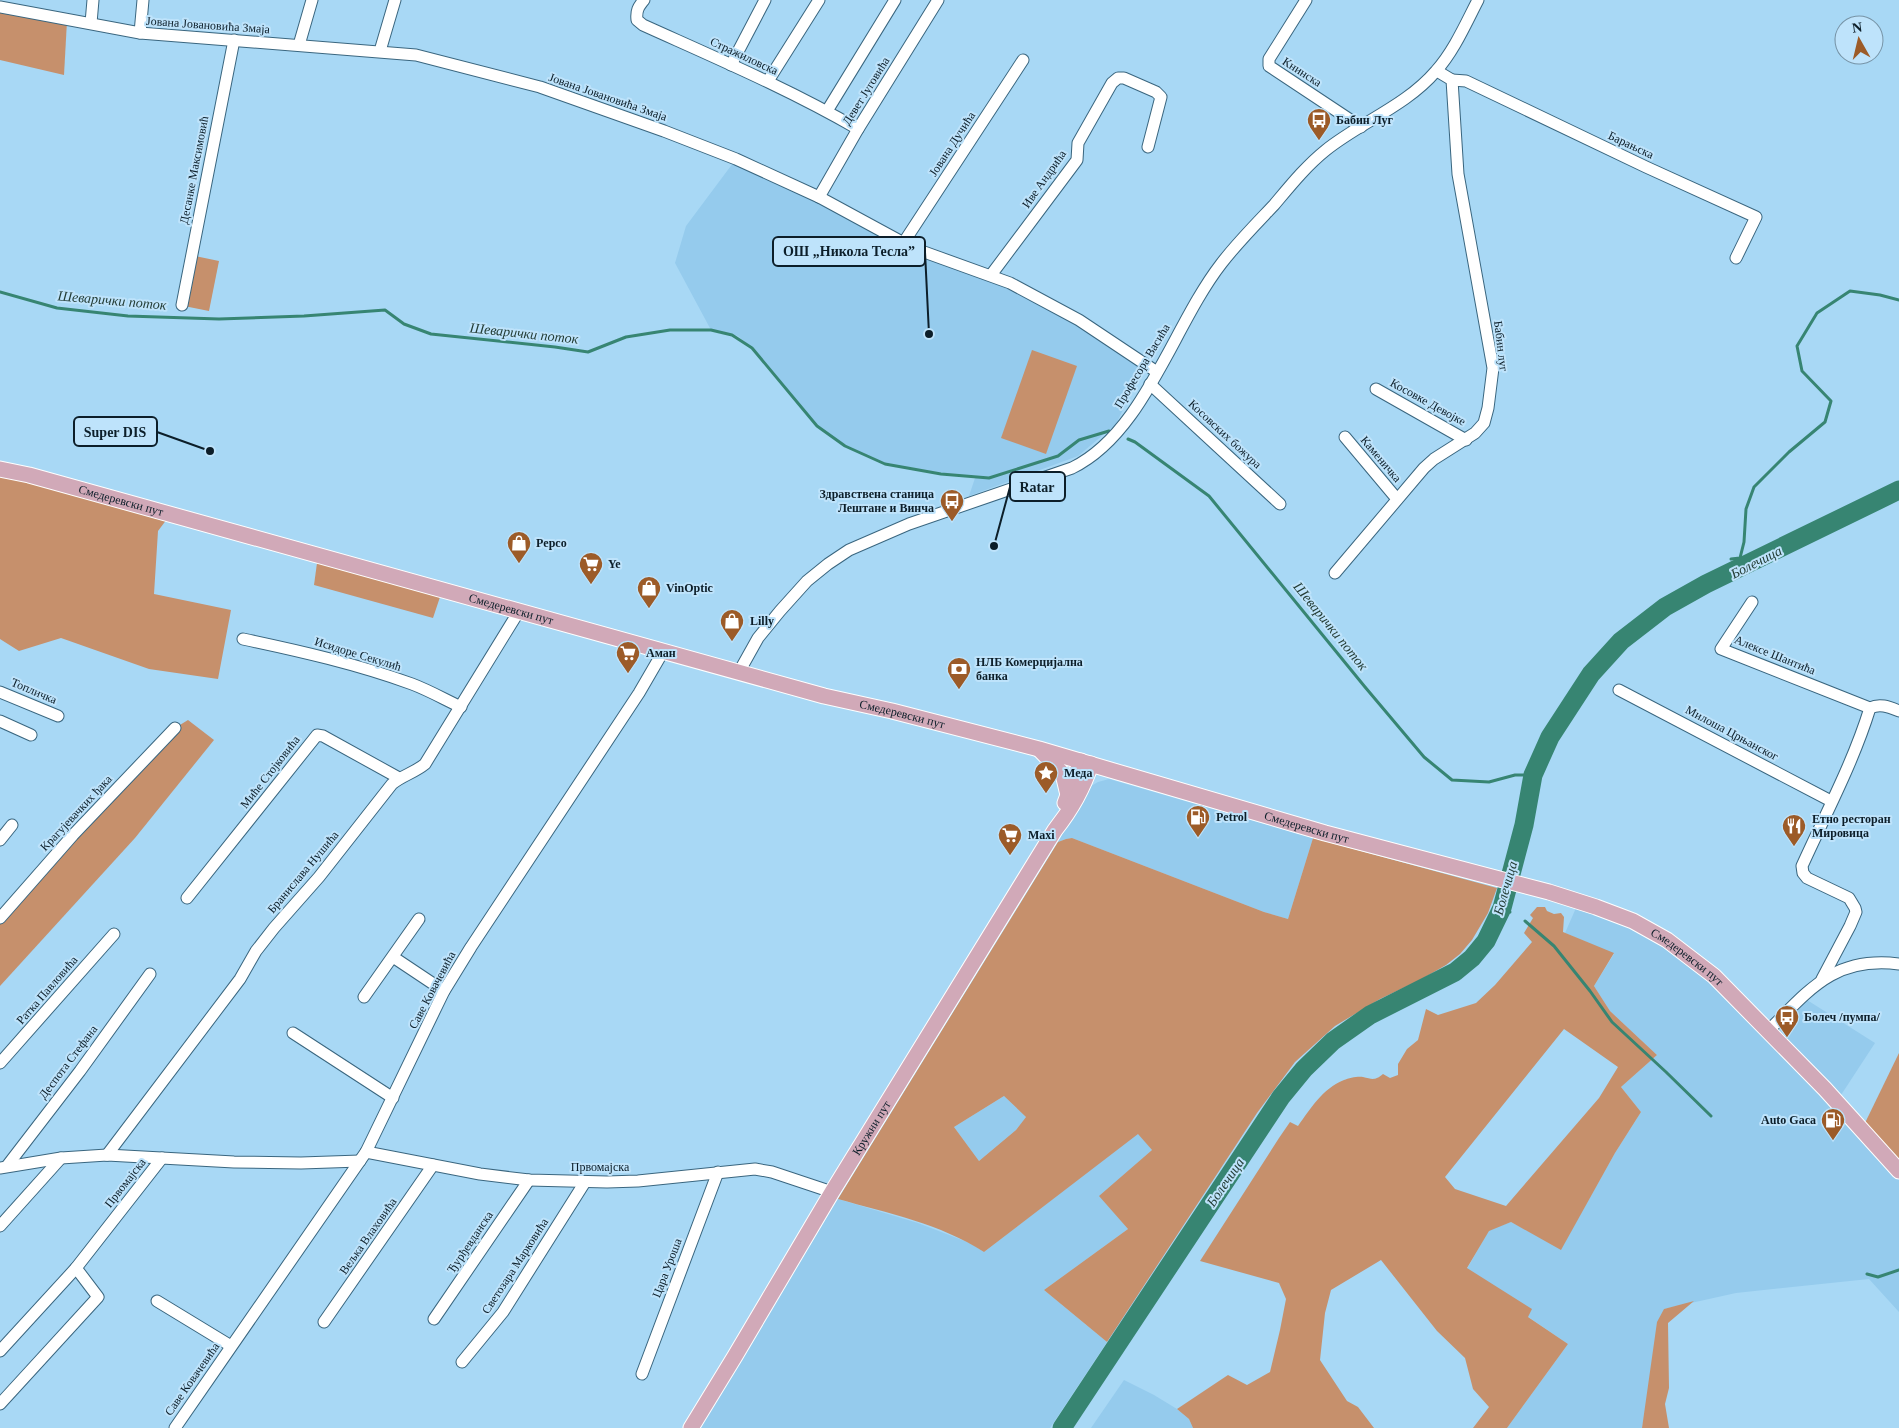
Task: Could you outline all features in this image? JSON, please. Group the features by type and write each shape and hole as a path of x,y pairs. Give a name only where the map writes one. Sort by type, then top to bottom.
{"main road":[{"name":"Смедеревски пут","path":"0,470 29,475 824,696 892,711 1039,749 1289,823 1596,907 1652,930 1701,964 1825,1089 1899,1171"},
{"path":"1039,749 1063,774 1074,794 1096,777 1118,771"},
{"name":"Кружни пут","path":"691,1428 832,1192 1055,830 1067,815 1086,762"}],"street":[{"path":"91,23 93,0"},
{"path":"140,33 143,0"},
{"path":"299,45 312,0"},
{"path":"380,51 395,0"},
{"name":"Стражиловска","path":"644,0 638,8 637,14 637,20 643,25 768,81 858,129"},
{"path":"731,65 765,0"},
{"path":"768,81 819,0"},
{"path":"827,111 895,0"},
{"name":"Девет Југовића","path":"819,197 858,129 938,0"},
{"name":"Книнска","path":"1306,0 1269,59 1269,66 1361,127"},
{"name":"Професора Васића","path":"739,672 758,638 780,610 807,581 849,550 909,524 1056,474 1083,463 1095,455 1109,442 1133,411 1203,290 1233,250 1325,151 1404,99 1436,71 1460,34 1478,0"},
{"name":"Јована Јовановића Змаја","path":"0,7 140,33 380,51 430,58 540,87 715,150 819,197 913,248 990,275 1032,294 1079,320 1157,372"},
{"name":"Десанке Максимовић","path":"182,305 234,40"},
{"name":"Јована Дучића","path":"904,242 1023,60"},
{"path":"1436,71 1452,80"},
{"name":"Иве Андрића","path":"990,275 1077,160 1078,144 1112,83 1118,78 1124,78 1156,92 1161,97 1148,147"},
{"name":"Барањска","path":"1452,80 1466,81 1756,217 1736,258"},
{"name":"Бабин луг","path":"1335,573 1397,499 1434,459 1475,434 1484,423 1488,408 1492,368 1458,174 1452,80"},
{"name":"Косовских божура","path":"1150,384 1280,504"},
{"name":"Косовке Девојке","path":"1376,389 1466,440"},
{"name":"Каменичка","path":"1345,436 1397,499"},
{"name":"Алексе Шантића","path":"1752,602 1721,649 1870,708"},
{"name":"Бранислава Нушића","path":"107,1155 240,979 256,950 319,877 388,789 399,778 416,771 425,764 519,611"},
{"name":"Исидоре Секулић","path":"243,639 310,654 412,684 461,707"},
{"name":"Саве Ковачевића","path":"174,1428 363,1156 444,991 476,939 639,693 664,650"},
{"name":"Милоша Црњанског","path":"1619,690 1831,801"},
{"name":"Топличка","path":"0,692 58,716"},
{"path":"1768,1030 1822,979 1856,912 1852,900 1807,878 1803,873 1802,866 1831,801 1845,777 1861,739 1870,708 1878,705 1899,711"},
{"path":"0,721 31,735"},
{"name":"Крагујевачких ђака","path":"0,918 73,835 175,728"},
{"name":"Миће Стојковића","path":"187,898 317,735 324,736 399,778"},
{"path":"0,840 12,825"},
{"path":"364,997 419,919"},
{"name":"Ратка Павловића","path":"0,1063 114,934"},
{"path":"393,957 444,991"},
{"path":"1822,979 1855,965 1871,963 1899,964"},
{"name":"Деспота Стефана","path":"4,1167 80,1071 150,974"},
{"path":"293,1033 393,1098"},
{"path":"4,1167 61,1158 107,1155 162,1158"},
{"name":"Првомајска","path":"0,1351 76,1268 162,1158 301,1163 363,1156 529,1180 585,1182 638,1181 755,1169 772,1172 832,1192"},
{"path":"0,1226 61,1158"},
{"name":"Вељка Влаховића","path":"324,1322 433,1165"},
{"name":"Цара Уроша","path":"642,1374 718,1172"},
{"name":"Ђурђевданска","path":"434,1319 529,1180"},
{"name":"Светозара Марковића","path":"462,1362 503,1312 585,1182"},
{"path":"0,1404 98,1297 76,1268"},
{"name":"Саве Ковачевића","path":"157,1301 231,1346"}],"shaded area":[{"path":"0,4 67,21 64,75 0,60"},
{"path":"736,159 913,248 1079,320 1145,365 1116,424 1078,456 969,496 975,478 885,464 845,446 817,426 752,348 738,336 711,330 675,263 686,226"},
{"path":"195,256 219,261 209,311 184,306"},
{"path":"1032,350 1077,366 1046,454 1001,438"},
{"path":"0,469 170,515 158,531 154,594 231,610 218,679 149,669 61,638 19,651 0,639"},
{"path":"317,563 440,597 433,618 314,585"},
{"path":"188,720 214,740 135,838 0,986 0,917 175,728"},
{"path":"1109,779 1313,838 1288,919 1264,912 1072,838 1058,842 1091,786"},
{"path":"1072,838 1264,912 1288,919 1313,838 1497,888 1488,913 1472,940 1460,954 1446,965 1420,980 1380,999 1335,1026 1295,1062 1257,1113 1107,1342 1044,1290 1128,1229 1099,1196 1152,1150 1138,1134 984,1252 967,1242 932,1227 838,1199 1058,842","holes":["1004,1096 1026,1117 1016,1130 979,1161 954,1127"]},
{"path":"1537,907 1545,907 1547,911 1554,914 1561,913 1564,917 1563,932 1614,953 1594,986 1610,1011 1657,1055 1621,1087 1641,1112 1615,1153 1561,1250 1511,1222 1489,1231 1467,1268 1532,1309 1528,1317 1568,1344 1507,1428 1473,1428 1489,1407 1473,1389 1465,1358 1437,1331 1381,1260 1331,1290 1325,1313 1320,1360 1347,1401 1358,1407 1374,1428 1193,1428 1189,1419 1177,1409 1228,1375 1247,1385 1270,1372 1286,1299 1279,1283 1200,1261 1279,1138 1290,1122 1298,1126 1312,1106 1329,1088 1336,1084 1356,1077 1373,1079 1383,1074 1390,1078 1398,1075 1398,1064 1407,1049 1418,1040 1426,1009 1438,1015 1476,1003 1495,985 1532,942 1524,933 1533,918 1530,915","holes":["1564,1029 1618,1067 1599,1098 1506,1206 1455,1189 1445,1177"]},
{"path":"1576,908 1630,927 1649,937 1696,969 1782,1051 1899,1178 1899,1312 1869,1279 1736,1293 1664,1309 1642,1428 1507,1428 1568,1344 1527,1316 1531,1310 1467,1269 1489,1230 1511,1222 1561,1249 1615,1153 1641,1112 1621,1087 1657,1055 1610,1011 1594,986 1614,954 1565,933"},
{"path":"1807,1000 1875,1043 1841,1095 1778,1031"},
{"path":"1899,1053 1899,1163 1864,1125"},
{"path":"1004,1096 1026,1117 1016,1130 979,1161 954,1127"},
{"path":"1138,1133 1152,1150 1100,1196 1128,1229 1044,1290 1107,1342 1050,1428 700,1428 838,1199 918,1223 970,1243 984,1252"},
{"path":"1694,1301 1668,1323 1669,1388 1665,1404 1669,1428 1642,1428 1657,1322 1664,1309"},
{"path":"1124,1380 1177,1409 1189,1419 1193,1428 1091,1428"}],"waterway":[{"name":"Болечица","path":"1731,559 1740,558 1744,542 1746,509 1754,487 1789,452 1825,422 1831,401 1802,371 1797,346 1817,313 1850,291 1899,300"},
{"name":"Шеварички поток","path":"0,292 57,308 128,316 219,319 304,316 385,310 404,324 431,334 588,352 626,337 670,330 711,330 732,335 752,348 817,426 845,446 885,464 941,474 989,478 1058,456 1079,440 1109,431"},
{"name":"Шеварички поток","path":"1128,439 1135,442 1209,496 1424,757 1452,780 1489,782 1515,775 1533,775"},
{"name":"Болечица","path":"1062,1428 1281,1097 1304,1069 1333,1041 1370,1015 1455,972 1472,958 1486,941 1502,908 1524,825 1533,775 1550,737 1591,674 1621,641 1665,607 1706,584 1899,490"},
{"path":"1502,908 1510,912"},
{"path":"1525,921 1554,946 1612,1022 1711,1116"},
{"path":"1867,1274 1878,1277 1899,1270"}],"place":[{"name":"Бабин Луг","path":"1319,141"},
{"name":"ОШ „Никола Тесла”","path":"929,334"},
{"name":"Super DIS","path":"210,451"},
{"name":"Здравствена станица Лештане и Винча","path":"952,522"},
{"name":"Ratar","path":"994,546"},
{"name":"Pepco","path":"519,564"},
{"name":"Ye","path":"591,585"},
{"name":"VinOptic","path":"649,609"},
{"name":"Lilly","path":"732,642"},
{"name":"Аман","path":"628,674"},
{"name":"НЛБ Комерцијална банка","path":"959,690"},
{"name":"Меда","path":"1046,794"},
{"name":"Petrol","path":"1198,838"},
{"name":"Етно ресторан Мировица","path":"1794,847"},
{"name":"Maxi","path":"1010,856"},
{"name":"Болеч /пумпа/","path":"1787,1038"},
{"name":"Auto Gaca","path":"1833,1141"}]}
